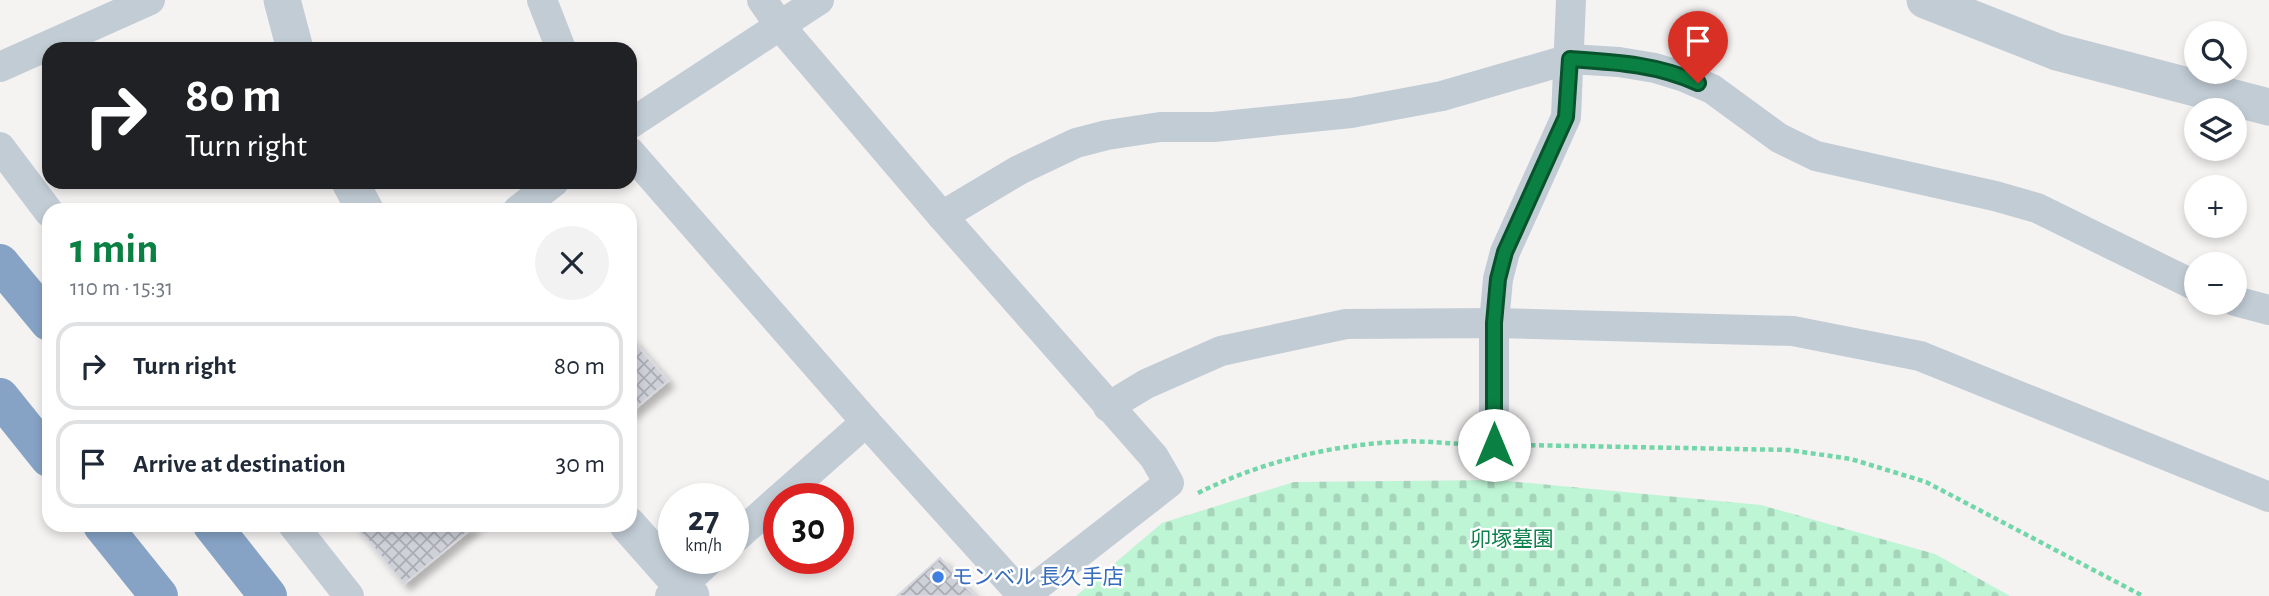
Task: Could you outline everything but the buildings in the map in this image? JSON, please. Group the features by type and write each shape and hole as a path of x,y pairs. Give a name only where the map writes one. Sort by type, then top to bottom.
{"highway":[{"path":"0,263 42,314"},
{"path":"0,397 42,449"},
{"path":"109,532 159,596"},
{"path":"218,532 268,596"}],"street":[{"path":"56,42 150,0"},
{"path":"282,0 293,42"},
{"path":"542,0 558,42"},
{"path":"637,160 866,422 1023,596 1170,483 1154,457 942,216 780,26 762,0"},
{"path":"637,119 819,0"},
{"path":"1494,445 1494,323 1498,279 1505,252 1566,117 1571,0"},
{"path":"1925,0 2057,52 2269,107"},
{"path":"0,67 42,48"},
{"path":"942,216 1019,170 1076,143 1107,135 1160,127 1213,127 1350,113 1442,96 1570,59 1619,62 1655,68 1684,77 1712,89 1779,138 1816,156 2037,208 2184,280"},
{"path":"0,147 42,203"},
{"path":"527,203 545,189"},
{"path":"2247,304 2269,310"},
{"path":"1108,407 1146,384 1221,351 1346,324 1494,323 1793,331 1920,356 2269,496"},
{"path":"797,483 866,422"},
{"path":"749,526 763,513"},
{"path":"299,532 349,596"},
{"path":"634,532 681,592 697,574"}],"path":[{"path":"1170,483 1182,501 1270,464 1321,450 1396,441 1789,450 1851,459 1926,482 2143,596"}],"green space":[{"name":"卯塚墓園","path":"1498,480 1761,505 1935,554 2010,596 1076,596 1162,523 1294,482"}],"place":[{"name":"モンベル 長久手店","path":"938,577"}],"route":[{"path":"1494,445 1494,323 1498,279 1505,252 1566,117 1570,59 1619,62 1655,68 1698,83"}]}
